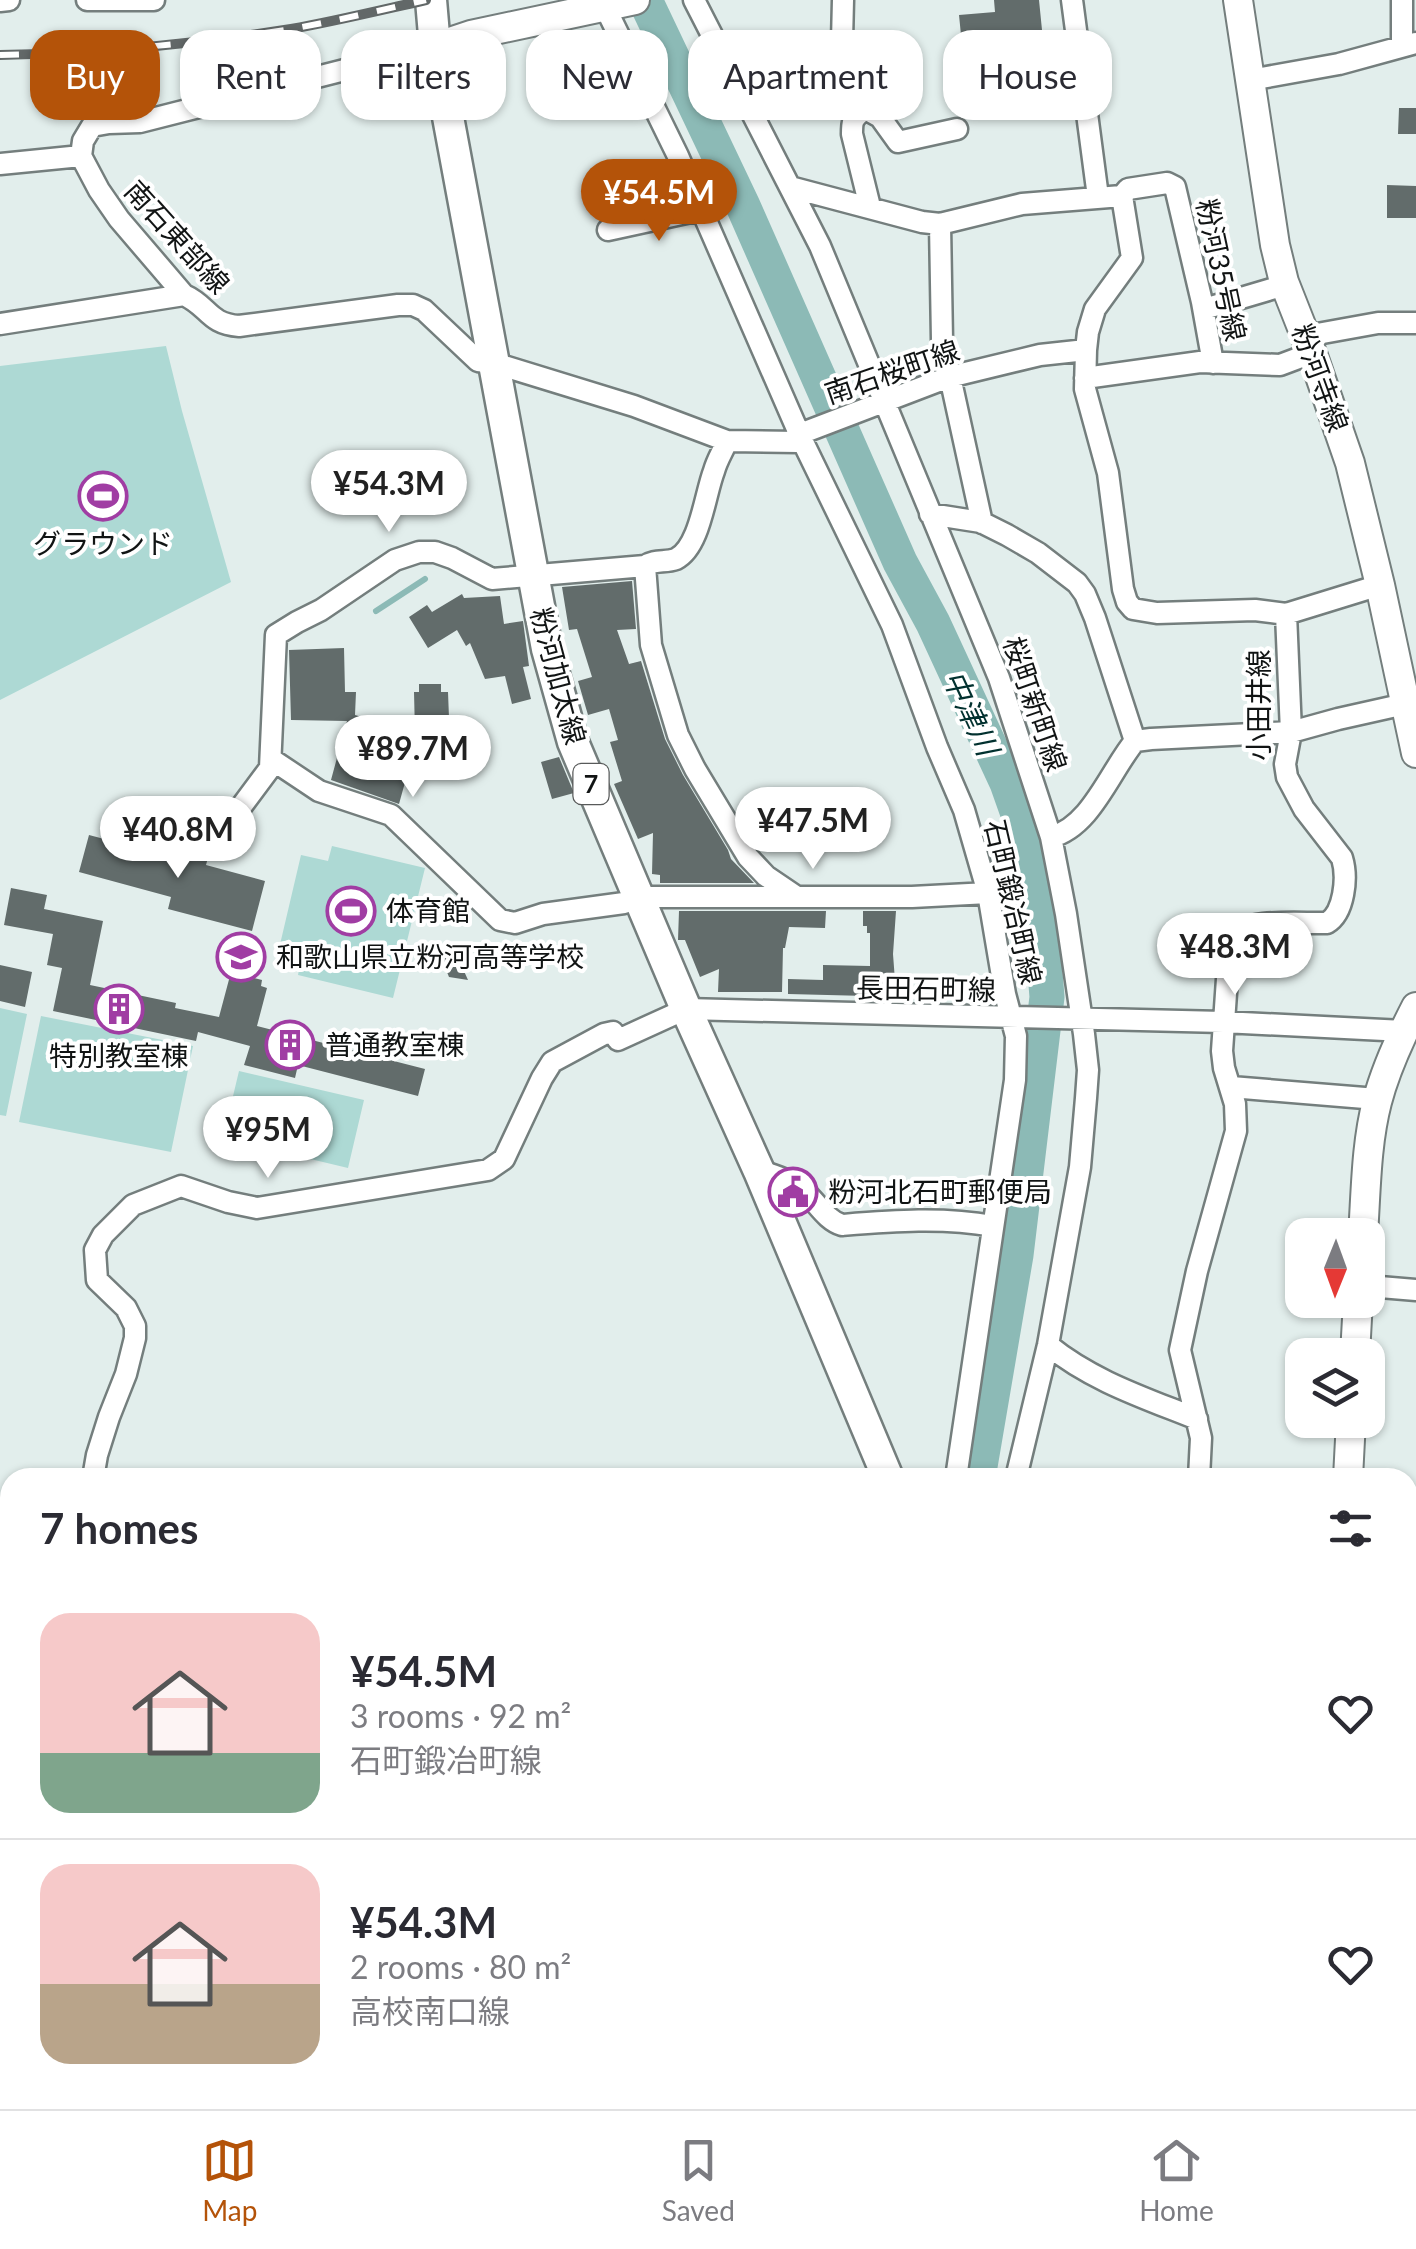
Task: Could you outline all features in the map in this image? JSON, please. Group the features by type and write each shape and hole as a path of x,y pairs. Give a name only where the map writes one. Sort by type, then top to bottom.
{"main road":[{"name":"粉河加太線","path":"431,0 434,30"},
{"name":"粉河寺線","path":"1238,0 1275,244 1285,285 1350,463 1416,753"},
{"path":"495,30 618,4"},
{"name":"粉河加太線","path":"449,120 547,650 573,742 631,900 686,1009 759,1171 884,1468"},
{"path":"1364,1218 1377,1099 1410,1019"},
{"path":"1349,1468 1350,1438"}],"street":[{"path":"0,1 9,0"},
{"path":"87,0 154,0"},
{"name":"桜町新町線","path":"694,0 820,246 880,405 999,678 1052,837 1066,914 1074,1018 1088,1070 1080,1167 1024,1468"},
{"path":"842,30 843,0"},
{"path":"1072,0 1098,197"},
{"path":"1250,80 1339,64 1409,45 1402,0"},
{"name":"石町鍛冶町線","path":"618,4 700,210 892,625 964,810 988,894 1005,994 1018,1018 1015,1080 958,1468"},
{"path":"0,164 81,156 83,141 92,126 140,122 341,71"},
{"path":"853,120 852,134 870,208"},
{"path":"882,120 898,142 957,129"},
{"name":"南石東部線","path":"81,156 119,219 184,295 199,302 218,322 239,326 413,305 436,320 478,361 494,363"},
{"name":"粉河35号線","path":"1122,196 1128,189 1167,183 1175,187 1213,363"},
{"path":"790,186 940,224 1022,204 1122,196 1132,258 1095,309 1088,332 1085,389 1108,473 1123,589 1126,602 1133,609"},
{"path":"608,230 700,210"},
{"path":"940,224 942,340 982,523"},
{"path":"1204,309 1285,285"},
{"path":"0,324 184,295"},
{"path":"1086,378 1213,363 1280,364 1309,345 1378,323 1416,324"},
{"name":"南石桜町線","path":"494,363 634,406 727,441 798,442 803,435 949,377 1040,355 1086,350"},
{"path":"238,812 270,768 276,635 395,560 419,552 452,558 492,579 645,566 654,560 677,558 695,535 727,441"},
{"path":"930,514 982,523 1069,575 1085,594 1094,615 1135,742"},
{"path":"645,566 651,645 678,735 694,769 748,857 766,876 797,897"},
{"path":"1286,614 1380,585"},
{"name":"小田井線","path":"1094,615 1133,609 1157,613 1255,610 1286,614 1291,732 1284,764 1287,777 1345,868 1336,916 1327,924 1255,925 1234,930 1230,936 1223,1022 1224,1068 1235,1104 1236,1131 1180,1350 1201,1438 1200,1468"},
{"path":"1052,837 1076,825 1135,742 1291,732 1406,704"},
{"path":"271,759 319,791 391,815 489,912 500,920 515,923 542,914 631,900 988,894"},
{"path":"96,1468 133,1350 136,1326 126,1308 97,1280 96,1250 103,1235 133,1205 180,1186 256,1208 488,1170 504,1159 552,1062 604,1034 613,1032 618,1040 686,1009"},
{"name":"長田石町線","path":"686,1009 1223,1022 1410,1019"},
{"path":"1231,1087 1377,1099"},
{"path":"759,1171 802,1190 832,1222 842,1225 928,1219 993,1226"},
{"path":"1385,1287 1416,1290"},
{"path":"1048,1345 1092,1376 1197,1419"}],"shaded area":[{"name":"グラウンド","path":"166,346 231,582 0,700 0,366"},
{"name":"体育館","path":"332,846 425,868 393,998 298,975 301,959 278,953 301,855 328,861"},
{"path":"0,1008 27,1014 6,1116 0,1115"},
{"path":"41,1016 193,1046 171,1152 19,1122"},
{"path":"239,1071 364,1100 348,1168 223,1138"}],"building":[{"path":"994,0 1039,0 1042,30 960,30 959,15 995,12"},
{"path":"1399,108 1416,108 1416,134 1398,134"},
{"path":"1387,185 1416,186 1416,218 1387,218"},
{"path":"632,581 636,629 617,630 629,664 641,661 665,739 683,775 731,859 754,883 660,883 660,875 652,874 653,833 638,839 614,784 622,781 610,742 618,740 609,709 588,715 578,681 592,677 577,629 569,630 562,587"},
{"path":"462,594 464,598 500,596 504,624 523,621 529,666 523,667 531,699 512,704 505,676 485,679 470,643 466,646 457,630 428,648 409,617 427,605 432,612"},
{"path":"344,648 345,692 356,692 355,715 415,733 414,692 419,692 419,684 441,684 441,692 448,692 449,718 443,718 444,732 435,732 423,772 409,768 399,804 331,780 347,721 291,720 289,650"},
{"path":"559,757 574,793 552,799 541,762"},
{"path":"89,835 184,860 188,844 210,850 206,865 265,881 252,931 168,909 171,897 79,872"},
{"path":"11,888 47,895 44,909 103,921 90,985 176,1003 175,1008 219,1017 231,972 262,980 261,986 267,988 257,1026 425,1069 418,1096 298,1065 295,1078 244,1065 250,1046 198,1032 196,1041 53,1011 62,968 47,965 53,934 4,925"},
{"path":"679,911 826,911 825,928 789,927 783,948 782,992 718,992 719,969 700,977 685,940 678,940"},
{"path":"863,911 896,911 896,994 788,994 788,979 823,980 823,965 870,966 870,933 863,926"},
{"path":"455,951 468,980 449,977 441,957"},
{"path":"0,965 32,972 25,1007 0,1001"}],"waterway":[{"name":"中津川","path":"645,0 743,206 900,562 933,623 1007,783 1024,831 1042,935 1047,997 1016,1255 980,1468"},
{"path":"376,611 425,579"}],"railway":[{"path":"0,55 219,39 308,26 426,0"}],"place":[{"name":"グラウンド","path":"103,496"},
{"name":"体育館","path":"351,911"},
{"name":"和歌山県立粉河高等学校","path":"241,957"},
{"name":"特別教室棟","path":"119,1009"},
{"name":"普通教室棟","path":"290,1045"},
{"name":"粉河北石町郵便局","path":"793,1192"}]}
